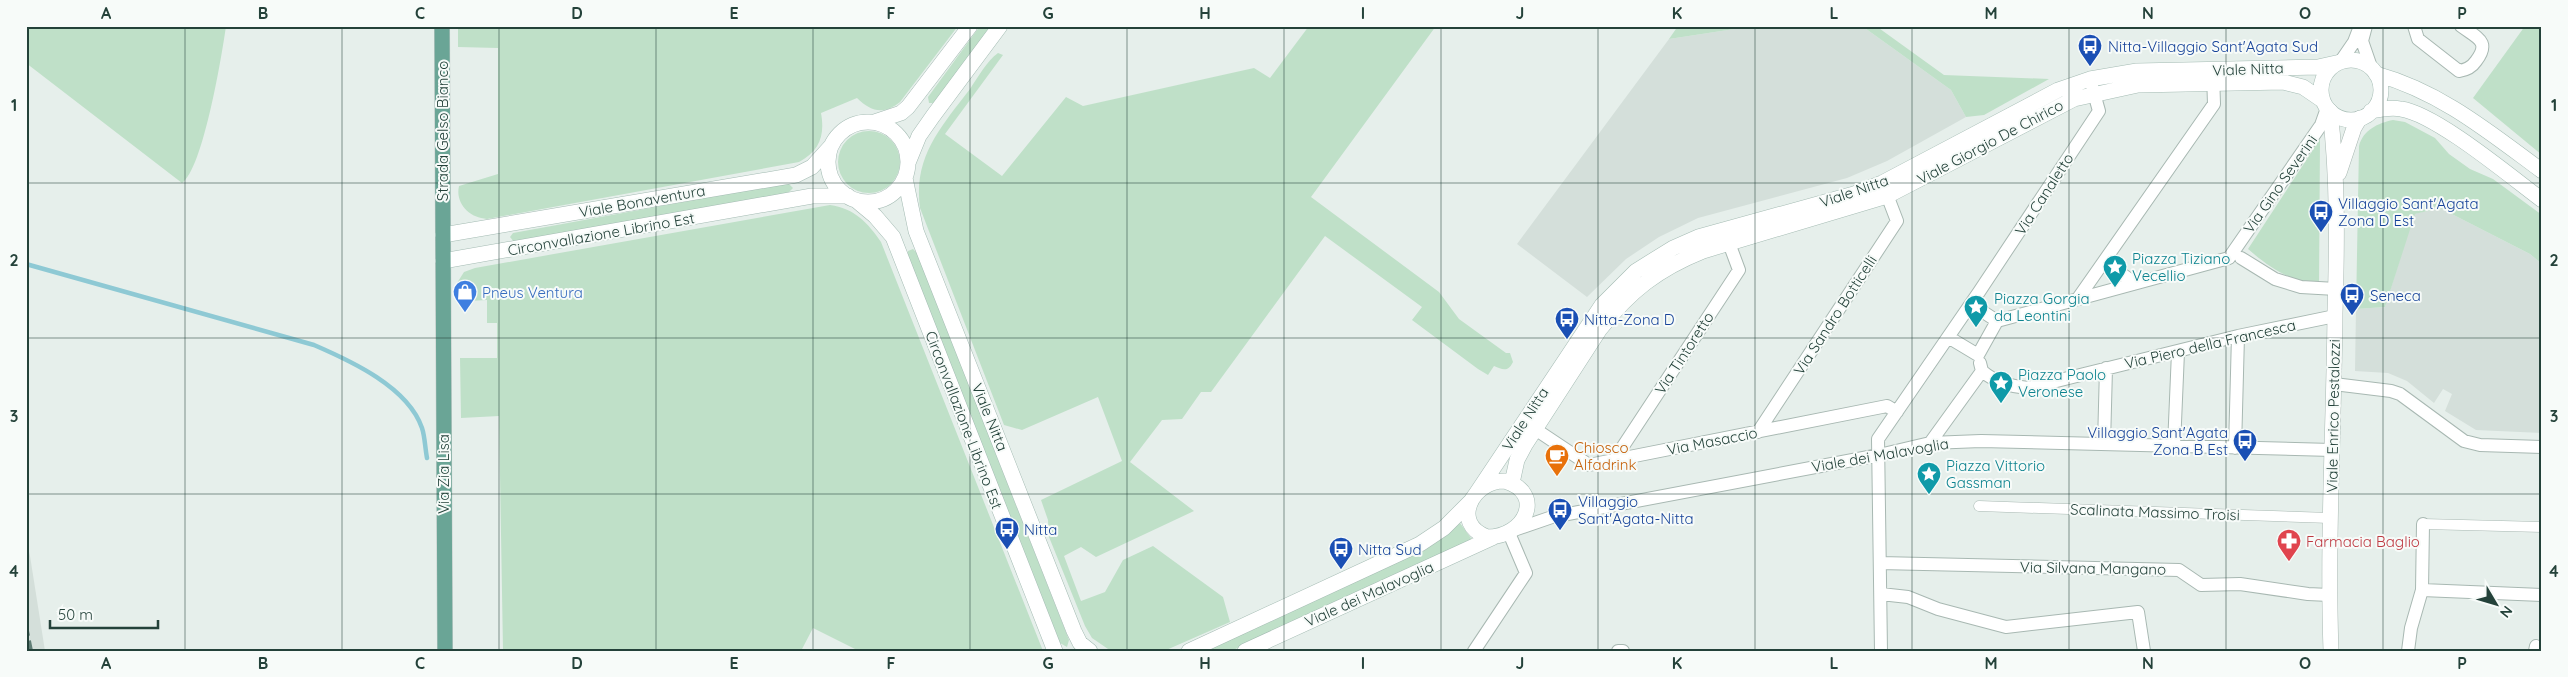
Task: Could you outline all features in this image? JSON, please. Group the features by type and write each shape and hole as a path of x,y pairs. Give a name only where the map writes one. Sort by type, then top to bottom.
{"main road":[{"name":"Strada Gelso Bianco","path":"442,26 443,261"},
{"path":"970,26 908,107 901,112 874,122 858,123 836,137 831,146 828,162 829,172 836,186 852,199 872,202 888,197 900,187 919,136 1000,26"},
{"path":"2336,182 2326,106 2321,86 2324,77 2338,62 2354,60 2374,71 2411,85 2448,104 2542,171"},
{"name":"Viale Nitta","path":"1188,651 1420,544 1444,528 1474,497 1590,321 1613,293 1636,271 1660,255 1698,237 1726,236 1854,194 1885,189 2058,90 2092,86 2136,71 2213,76 2318,67 2338,62"},
{"path":"2336,182 2354,128 2366,115 2380,94 2374,71"},
{"path":"2213,76 2283,82 2303,87 2342,118 2366,115 2388,108 2415,113 2446,130 2542,200"},
{"path":"874,122 889,127 901,138 907,152 907,170"},
{"name":"Viale Bonaventura","path":"443,235 505,226 796,175 812,167 831,146"},
{"name":"Viale Nitta","path":"907,170 920,240 1074,631 1080,643 1090,651"},
{"name":"Viale Enrico Pestalozzi","path":"2331,651 2329,595 2336,289 2336,182"},
{"name":"Circonvallazione Librino Est","path":"443,261 812,196 852,199 875,216 893,237 1055,651"},
{"path":"505,226 507,250"},
{"path":"1512,483 1516,460 1600,329 1644,282 1726,236"},
{"name":"Via Zia Lisa","path":"443,261 444,651"},
{"path":"1493,482 1512,483 1520,490 1526,502 1524,519 1512,532 1494,537 1481,535 1471,525 1467,514 1474,497 1493,482"},
{"name":"Viale dei Malavoglia","path":"1245,651 1494,537"}],"street":[{"path":"2338,62 2354,42 2359,26"},
{"path":"2366,26 2362,41 2374,71"},
{"path":"2414,26 2418,39 2459,71 2473,65 2484,51 2484,46 2480,39 2461,26"},
{"path":"2079,297 2214,104 2213,76"},
{"name":"Via Canaletto","path":"1897,412 1971,304 2098,111 2092,86"},
{"name":"Via Gino Severini","path":"2235,258 2321,125 2326,106"},
{"name":"Via Sandro Botticelli","path":"1758,432 1897,221 1885,189"},
{"name":"Via Tintoretto","path":"1614,460 1739,270 1726,236"},
{"path":"2107,258 2135,283"},
{"path":"1978,356 1997,321 2079,297 2235,258 2275,279 2301,287 2336,289"},
{"path":"1971,304 1997,321"},
{"name":"Via Piero della Francesca","path":"1982,371 1991,378 2008,386 2028,388 2238,336 2335,316"},
{"path":"2235,448 2238,336"},
{"path":"1930,443 1982,371 1978,356 1948,337"},
{"path":"2174,446 2178,352"},
{"path":"2104,444 2106,368"},
{"path":"2334,384 2391,391 2400,394 2464,441 2480,445 2542,447"},
{"name":"Via Masaccio","path":"1535,428 1589,465 1886,406 1897,412"},
{"path":"1881,651 1878,439 1897,412"},
{"name":"Viale dei Malavoglia","path":"1512,532 1552,517 1879,455 1930,443 1981,441 2332,450"},
{"path":"1526,502 1542,514 1552,517"},
{"name":"Scalinata Massimo Troisi","path":"1979,506 2330,518"},
{"path":"2408,651 2411,628 2422,590 2423,524 2542,527"},
{"path":"1474,651 1526,573 1512,532"},
{"name":"Via Silvana Mangano","path":"1880,564 2179,570 2201,585 2240,584 2308,594 2329,595"},
{"path":"2422,590 2542,594"},
{"path":"1881,594 1908,597 1938,609 2006,627 2138,612 2144,651"},
{"path":"1618,651 1623,651"}],"shaded area":[{"path":"1754,26 1862,26 1951,90 1966,117 1887,161 1847,178 1698,218 1659,237 1626,259 1587,297 1517,244 1669,39"},
{"path":"2440,208 2530,254 2542,264 2542,433 2476,430 2445,411 2452,394 2443,389 2434,403 2407,381 2388,373 2355,371 2356,309 2385,307 2414,214"},
{"path":"26,538 30,556 45,651 26,651"}],"green space":[{"path":"26,26 226,26 216,85 204,135 190,173 182,183 26,63"},
{"path":"458,26 958,26 900,102 894,106 883,110 873,109 857,98 821,113 822,128 819,142 812,153 799,162 487,219 469,213 461,204 458,192 459,186 498,174 498,48 458,47"},
{"path":"980,26 993,26 935,103 929,103 928,97"},
{"path":"1309,26 1436,26 1311,197 1439,292 1459,319 1506,353 1510,353 1513,362 1507,369 1494,366 1488,375 1478,369 1412,320 1422,307 1325,236 1211,392 1201,392 1182,419 1162,420 1130,462 1194,511 1096,557 1081,547 1064,556 1081,601 1105,592 1123,560 1153,546 1223,597 1230,622 1164,651 1111,651 1092,638 1085,626 1049,537 1048,520 1041,500 1122,461 1098,397 1022,430 1004,425 920,208 919,190 925,158 931,144 949,116 986,65 998,53 1003,55 945,134 1002,176 1066,97 1083,106 1254,68 1270,78"},
{"path":"1678,26 1754,26 1669,39"},
{"path":"1862,26 1876,26 1944,75 2049,79 1984,115 1966,117 1951,90"},
{"path":"2525,26 2542,26 2542,155 2473,98"},
{"path":"2393,120 2405,122 2435,138 2449,154 2470,169 2493,179 2542,215 2542,264 2530,254 2440,208 2415,214 2385,307 2356,309 2359,146 2361,140 2372,128"},
{"path":"863,131 875,131 891,140 898,150 900,162 898,174 891,184 875,193 863,193 852,188 843,179 838,168 838,156 843,145 852,136"},
{"path":"2320,139 2319,284 2298,280 2280,273 2248,249"},
{"path":"788,183 793,188 788,193 514,242 510,237 513,233"},
{"path":"830,205 846,209 860,218 881,242 1043,651 859,651 813,628 801,651 503,651 499,416 461,418 460,358 497,358 497,323 487,323 487,300 469,301 468,283 457,283 464,272 475,268"},
{"path":"913,249 917,253 1069,640 1067,647 1060,643 908,257 908,251"},
{"path":"1460,523 1473,541 1231,651 1204,651 1422,550 1441,539"}],"waterway":[{"path":"26,264 314,345 345,359 377,377 404,400 415,413 424,435 427,458"}],"railway":[{"path":"26,626 31,651"}],"place":[{"name":"Nitta-Villaggio Sant'Agata Sud","path":"2090,67"},
{"name":"Villaggio Sant'Agata Zona D Est","path":"2321,233"},
{"name":"Piazza Tiziano Vecellio","path":"2115,288"},
{"name":"Pneus Ventura","path":"465,313"},
{"name":"Seneca","path":"2352,316"},
{"name":"Piazza Gorgia da Leontini","path":"1976,328"},
{"name":"Nitta-Zona D","path":"1567,340"},
{"name":"Piazza Paolo Veronese","path":"2001,404"},
{"name":"Villaggio Sant'Agata Zona B Est","path":"2245,462"},
{"name":"Chiosco Alfadrink","path":"1557,477"},
{"name":"Piazza Vittorio Gassman","path":"1929,495"},
{"name":"Villaggio Sant'Agata-Nitta","path":"1560,531"},
{"name":"Nitta","path":"1007,550"},
{"name":"Farmacia Baglio","path":"2289,562"},
{"name":"Nitta Sud","path":"1341,570"}]}
